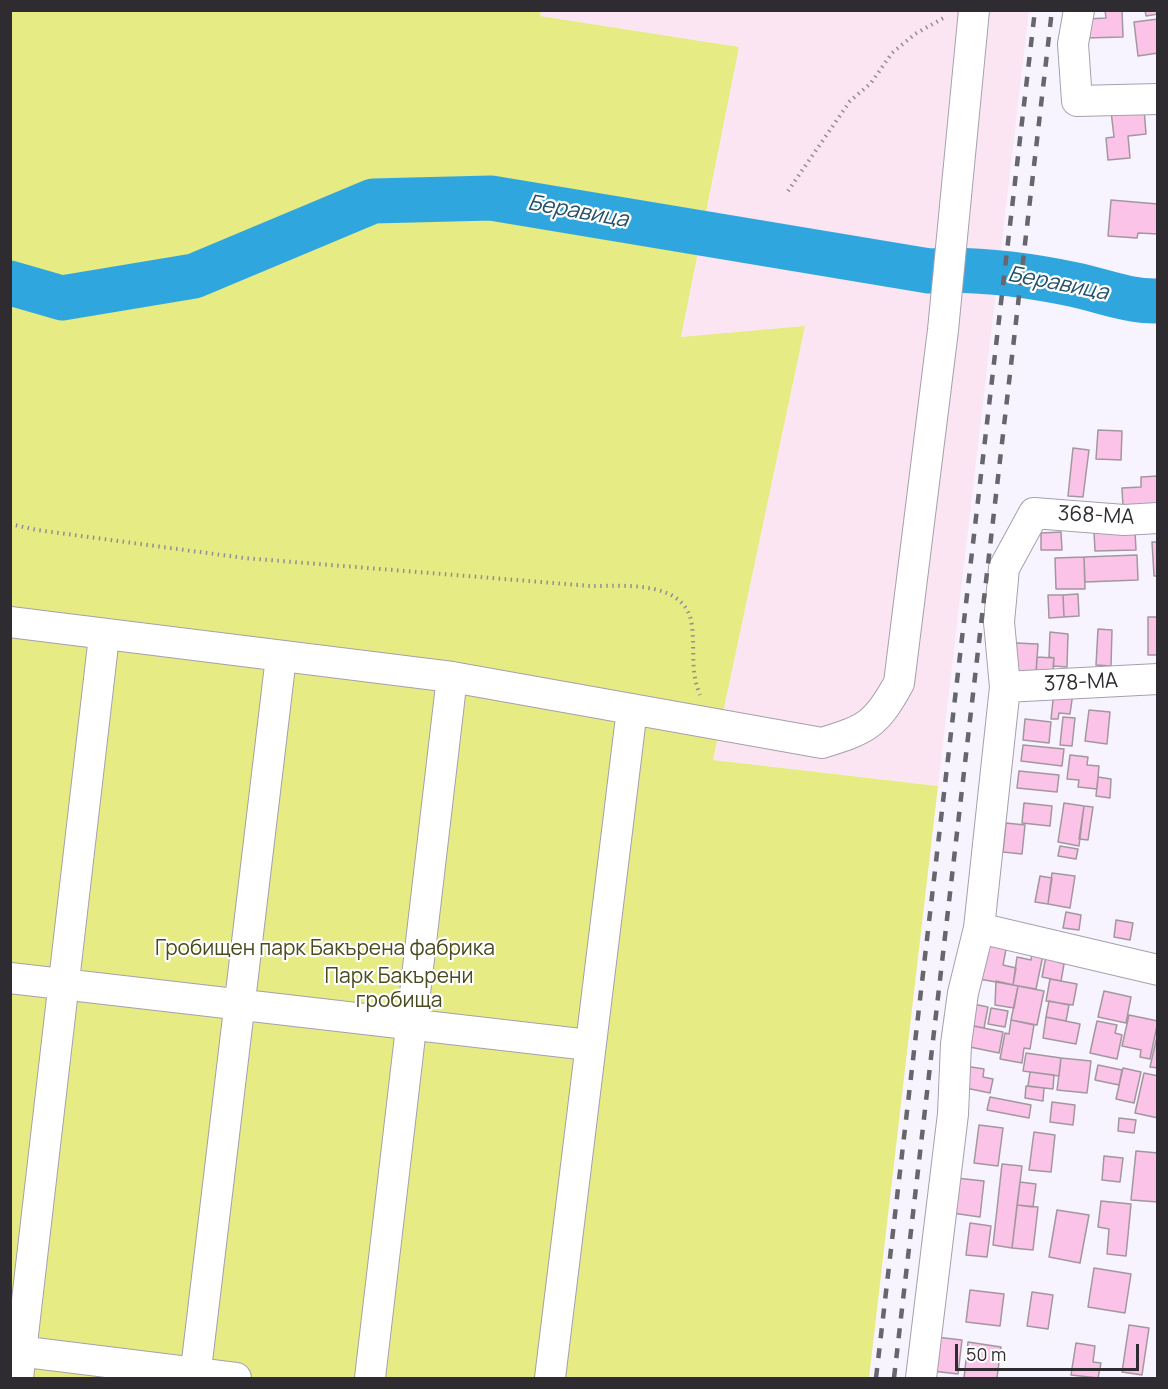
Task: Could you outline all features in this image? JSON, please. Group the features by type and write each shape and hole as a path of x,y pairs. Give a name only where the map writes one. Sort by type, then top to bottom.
{"street":[{"path":"1079,10 1073,44 1077,101 1158,99"},
{"path":"10,622 104,636 452,677 822,742 857,732 883,712 899,683 945,309 954,214 962,12"},
{"name":"368-МА","path":"1005,687 999,622 1004,568 1034,513 1124,520 1158,518"},
{"path":"104,636 64,984 17,1360 236,1378"},
{"path":"195,1376 281,657"},
{"path":"370,1378 452,677"},
{"name":"378-МА","path":"1005,687 1158,679"},
{"path":"921,1378 953,1114 956,1044 963,993 979,928 1005,687"},
{"path":"550,1378 632,709"},
{"path":"979,928 1158,970"},
{"path":"10,978 590,1045"}],"path":[{"path":"788,191 850,101 871,83 892,53 915,34 962,12"},
{"path":"10,524 37,530 223,556 474,577 642,586 679,598 687,607 692,626 692,671 713,723"}],"shaded area":[{"path":"541,10 1029,11 938,786 713,760 805,326 681,338 739,47 539,16"}],"green space":[{"name":"Парк Бакърени гробища","path":"10,11 541,11 540,16 739,47 681,337 805,326 713,760 938,786 869,1378 11,1378"}],"building":[{"path":"1105,10 1122,10 1123,37 1085,38 1085,19 1106,18"},
{"path":"1145,10 1158,10 1158,14 1146,16"},
{"path":"1158,19 1158,53 1138,56 1134,22"},
{"path":"1144,108 1146,134 1128,136 1130,158 1108,160 1106,138 1114,137 1111,111"},
{"path":"1111,200 1158,204 1158,234 1138,233 1137,238 1108,236"},
{"path":"1098,430 1122,431 1121,460 1096,459"},
{"path":"1073,448 1089,450 1083,497 1068,496"},
{"path":"1158,476 1158,505 1123,507 1122,488 1141,487 1141,477"},
{"path":"1135,531 1136,550 1095,551 1094,532"},
{"path":"1061,532 1062,550 1041,550 1041,533"},
{"path":"1152,542 1158,542 1158,576 1154,576"},
{"path":"1137,555 1138,580 1085,582 1084,557"},
{"path":"1084,557 1085,589 1056,589 1055,558"},
{"path":"1078,594 1079,616 1064,617 1063,595"},
{"path":"1048,595 1063,595 1064,617 1049,618"},
{"path":"1148,617 1158,617 1158,655 1148,655"},
{"path":"1098,629 1112,630 1111,666 1096,665"},
{"path":"1050,632 1068,634 1067,667 1053,666 1054,658 1049,657"},
{"path":"1016,643 1038,644 1036,675 1015,674"},
{"path":"1037,657 1054,658 1053,673 1036,672"},
{"path":"1054,691 1073,693 1070,714 1059,713 1058,719 1051,719"},
{"path":"1089,710 1110,712 1107,744 1085,741"},
{"path":"1063,717 1075,718 1072,746 1060,745"},
{"path":"1025,719 1051,722 1049,743 1023,740"},
{"path":"1023,745 1064,749 1062,766 1021,761"},
{"path":"1070,755 1088,757 1087,765 1099,766 1097,789 1078,787 1079,780 1067,779"},
{"path":"1019,771 1059,775 1057,792 1017,788"},
{"path":"1098,777 1111,779 1110,798 1096,796"},
{"path":"1024,803 1052,806 1050,826 1022,823"},
{"path":"1064,803 1084,806 1079,846 1058,842"},
{"path":"1084,806 1093,807 1088,840 1079,839"},
{"path":"1006,823 1025,825 1022,854 1003,852"},
{"path":"1060,846 1078,849 1076,859 1058,856"},
{"path":"1052,873 1075,876 1070,908 1048,904"},
{"path":"1040,876 1052,878 1048,904 1035,902"},
{"path":"1066,912 1081,915 1079,930 1063,928"},
{"path":"1116,920 1133,923 1130,940 1114,937"},
{"path":"986,940 1007,944 1003,965 1016,968 1013,985 979,979"},
{"path":"1032,953 1043,955 1036,989 1013,985 1017,957 1031,960"},
{"path":"1046,956 1058,958 1058,962 1064,964 1061,981 1042,977"},
{"path":"1050,979 1077,984 1073,1005 1046,1001"},
{"path":"996,981 1018,986 1014,1008 995,1005"},
{"path":"1018,986 1044,991 1037,1025 1011,1020"},
{"path":"1104,991 1131,997 1126,1023 1098,1017"},
{"path":"1049,1001 1069,1005 1066,1021 1046,1017"},
{"path":"973,1004 988,1007 984,1028 969,1025"},
{"path":"991,1008 1008,1011 1005,1027 988,1024"},
{"path":"1129,1015 1158,1021 1150,1059 1140,1057 1141,1050 1122,1046"},
{"path":"1046,1017 1080,1024 1076,1044 1043,1038"},
{"path":"1011,1020 1034,1025 1030,1049 1024,1048 1022,1063 1000,1059 1005,1033 1009,1034"},
{"path":"1097,1021 1117,1025 1115,1033 1122,1035 1117,1059 1090,1053"},
{"path":"969,1025 1003,1032 999,1053 965,1046"},
{"path":"1158,1032 1158,1068 1150,1067"},
{"path":"1026,1053 1061,1058 1059,1076 1023,1071"},
{"path":"1061,1058 1091,1061 1087,1093 1057,1090"},
{"path":"1098,1065 1122,1070 1119,1085 1095,1080"},
{"path":"965,1066 984,1069 983,1077 993,1079 990,1093 961,1087"},
{"path":"1123,1068 1141,1072 1134,1103 1116,1099"},
{"path":"1030,1072 1054,1075 1053,1089 1028,1086"},
{"path":"1144,1073 1158,1076 1158,1118 1135,1113"},
{"path":"1026,1086 1044,1088 1043,1101 1025,1098"},
{"path":"990,1097 1031,1105 1029,1118 987,1110"},
{"path":"1052,1102 1075,1105 1073,1125 1050,1122"},
{"path":"1119,1118 1136,1120 1134,1133 1118,1131"},
{"path":"979,1125 1003,1128 998,1166 974,1163"},
{"path":"1034,1132 1055,1135 1051,1172 1029,1170"},
{"path":"1136,1151 1158,1153 1158,1202 1131,1200"},
{"path":"1104,1156 1123,1158 1120,1182 1102,1180"},
{"path":"1002,1164 1022,1166 1012,1248 993,1245"},
{"path":"956,1178 984,1181 980,1217 952,1213"},
{"path":"1020,1182 1036,1184 1033,1207 1017,1205"},
{"path":"1101,1201 1131,1204 1126,1256 1107,1254 1109,1229 1098,1227"},
{"path":"1017,1205 1038,1207 1033,1250 1012,1248"},
{"path":"1057,1210 1089,1215 1080,1263 1049,1257"},
{"path":"970,1223 991,1226 987,1257 966,1255"},
{"path":"1094,1268 1131,1274 1125,1313 1088,1307"},
{"path":"970,1290 1004,1294 1000,1326 966,1322"},
{"path":"1032,1292 1053,1295 1048,1329 1027,1326"},
{"path":"1129,1325 1149,1328 1142,1375 1122,1372"},
{"path":"936,1337 962,1340 958,1374 932,1371"},
{"path":"968,1342 1001,1347 997,1378 964,1378"},
{"path":"1076,1343 1095,1346 1093,1362 1101,1363 1098,1378 1071,1375"}],"waterway":[{"name":"Беравица","path":"10,283 62,298 194,276 373,201 491,198 929,271 984,271 1021,275 1076,285 1127,298 1158,301"}],"railway":[{"path":"876,1378 1035,10"},
{"path":"894,1378 1052,10"}],"park label":[{"name":"Гробищен парк Бакърена фабрика","path":"325,949"}]}
